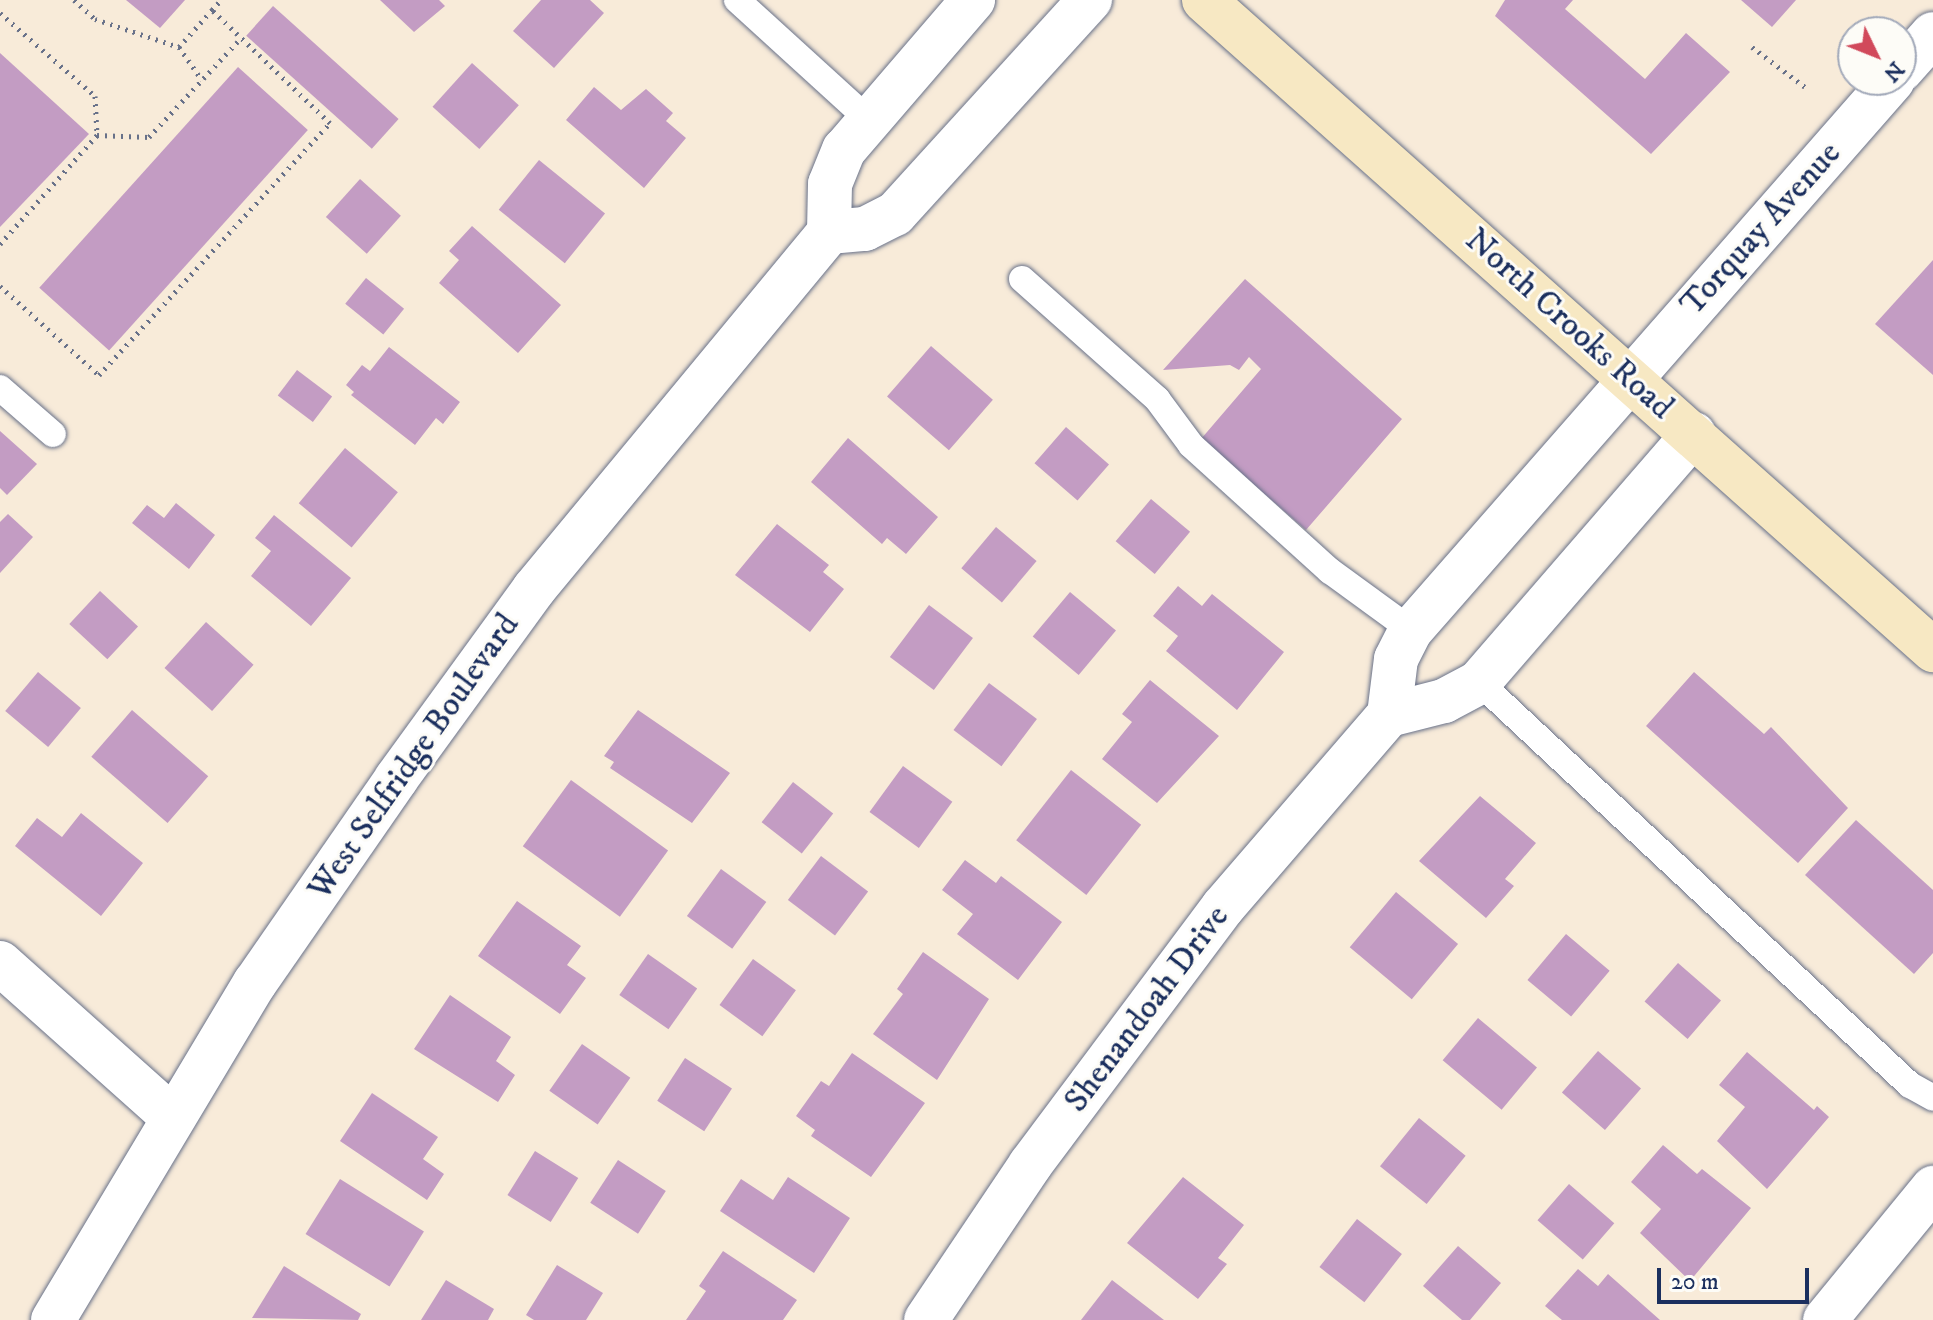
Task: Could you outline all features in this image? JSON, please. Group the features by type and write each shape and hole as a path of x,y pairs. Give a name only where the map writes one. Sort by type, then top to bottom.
{"main road":[{"name":"North Crooks Road","path":"1204,0 1933,650"}],"street":[{"path":"973,0 844,150 830,184 829,232 865,229 895,214 1090,0"},
{"path":"1917,52 1933,34"},
{"name":"Torquay Avenue","path":"1629,376 1879,96"},
{"name":"West Selfridge Boulevard","path":"53,1320 255,983 534,589 829,232"},
{"path":"1629,376 1411,630 1396,659 1389,715 1444,701 1479,682 1694,434"},
{"name":"Shenandoah Drive","path":"926,1320 1030,1165 1223,907 1389,715"},
{"path":"0,963 172,1117"},
{"path":"1825,1320 1933,1188"}],"lane":[{"path":"737,0 869,120"},
{"path":"1022,279 1157,399 1191,445 1330,571 1411,630"},
{"path":"0,388 53,434"},
{"path":"1479,682 1910,1085 1933,1098"}],"path":[{"path":"74,0 95,19 179,47 202,80"},
{"path":"179,47 221,0"},
{"path":"0,286 99,375 330,123 212,10"},
{"path":"0,13 95,96 97,135 0,244"},
{"path":"97,135 149,137 241,38"},
{"path":"1752,47 1805,87"}],"building":[{"path":"126,0 185,0 160,28"},
{"path":"380,0 439,0 445,6 414,32"},
{"path":"541,0 590,0 604,13 554,68 513,31"},
{"path":"1505,0 1573,0 1565,9 1645,79 1686,33 1730,72 1651,154 1495,16"},
{"path":"1741,0 1796,0 1772,27"},
{"path":"273,6 399,119 372,149 246,36"},
{"path":"0,53 89,134 0,227"},
{"path":"472,63 519,105 479,149 433,107"},
{"path":"238,67 308,130 109,351 39,288"},
{"path":"594,87 621,110 646,89 673,113 666,121 686,138 644,188 566,120"},
{"path":"539,160 605,213 565,263 499,210"},
{"path":"360,179 401,216 367,254 326,217"},
{"path":"472,226 561,305 518,353 439,283 459,260 449,251"},
{"path":"1933,260 1933,375 1875,324"},
{"path":"366,278 404,309 383,334 345,304"},
{"path":"1245,279 1402,419 1306,530 1201,439 1261,369 1249,357 1239,370 1230,365 1163,370"},
{"path":"931,346 993,400 949,450 887,397"},
{"path":"389,347 460,402 443,424 436,418 415,445 351,395 354,392 346,385 362,365 370,371"},
{"path":"297,370 332,396 313,422 278,396"},
{"path":"1066,427 1109,464 1078,501 1035,463"},
{"path":"0,431 37,464 7,495 0,488"},
{"path":"848,438 938,517 906,554 887,538 882,544 811,482"},
{"path":"345,448 398,492 352,548 299,503"},
{"path":"1151,499 1190,532 1155,574 1116,541"},
{"path":"176,503 215,535 189,569 132,523 147,505 164,518"},
{"path":"8,514 33,537 0,573 0,522"},
{"path":"274,515 351,578 311,626 251,576 271,551 255,538"},
{"path":"777,524 829,565 823,572 844,589 810,632 735,575"},
{"path":"996,527 1037,561 1002,602 961,568"},
{"path":"1178,586 1202,606 1212,594 1284,652 1237,710 1166,651 1178,636 1153,616"},
{"path":"100,591 138,626 107,659 69,624"},
{"path":"1070,592 1116,631 1079,675 1033,636"},
{"path":"929,605 973,638 934,690 890,657"},
{"path":"206,622 254,665 212,711 165,668"},
{"path":"38,672 81,708 48,747 5,711"},
{"path":"1694,672 1764,734 1771,727 1848,808 1798,863 1646,726"},
{"path":"1150,680 1219,736 1157,803 1102,759 1132,722 1122,714"},
{"path":"989,683 1037,719 1001,766 953,730"},
{"path":"132,710 208,776 168,823 91,757"},
{"path":"638,710 730,773 692,823 610,768 614,762 604,756"},
{"path":"903,766 952,802 919,848 869,812"},
{"path":"1071,770 1141,825 1086,895 1016,840"},
{"path":"571,780 668,851 620,917 523,846"},
{"path":"793,782 833,813 802,854 762,822"},
{"path":"1480,796 1536,843 1505,879 1514,886 1486,918 1419,861"},
{"path":"81,813 143,863 101,916 15,846 37,818 62,837"},
{"path":"1856,820 1933,890 1933,953 1914,974 1805,875"},
{"path":"821,856 868,892 835,935 788,900"},
{"path":"965,860 996,883 1001,876 1062,922 1018,980 957,934 973,914 942,890"},
{"path":"721,869 766,902 732,949 687,916"},
{"path":"1396,892 1458,944 1412,999 1350,947"},
{"path":"517,901 581,946 567,965 586,978 560,1014 478,956"},
{"path":"1566,934 1610,971 1571,1017 1527,980"},
{"path":"923,952 989,999 937,1080 873,1034 903,994 897,989"},
{"path":"648,954 697,988 668,1029 619,995"},
{"path":"753,959 796,990 762,1036 719,1005"},
{"path":"1678,963 1721,1000 1688,1039 1645,1001"},
{"path":"450,995 511,1037 496,1061 515,1075 498,1102 414,1049"},
{"path":"1478,1018 1537,1067 1502,1110 1443,1060"},
{"path":"582,1044 630,1078 598,1125 549,1091"},
{"path":"1598,1051 1641,1088 1605,1130 1562,1093"},
{"path":"1747,1052 1814,1110 1817,1106 1829,1117 1767,1189 1717,1141 1745,1107 1719,1085"},
{"path":"852,1053 925,1103 871,1177 811,1136 815,1130 796,1116 821,1081 829,1086"},
{"path":"685,1058 732,1088 704,1131 657,1101"},
{"path":"372,1093 438,1137 423,1159 444,1174 427,1200 340,1141"},
{"path":"1419,1118 1466,1156 1427,1204 1380,1166"},
{"path":"1663,1145 1697,1174 1702,1169 1751,1208 1690,1281 1640,1233 1661,1209 1631,1182"},
{"path":"535,1151 578,1178 551,1222 507,1195"},
{"path":"618,1160 666,1191 638,1234 590,1203"},
{"path":"788,1177 850,1218 814,1273 720,1211 741,1179 773,1200"},
{"path":"1183,1177 1244,1225 1218,1258 1227,1264 1198,1299 1127,1243"},
{"path":"340,1179 424,1231 390,1287 306,1234"},
{"path":"1569,1184 1614,1223 1583,1260 1538,1220"},
{"path":"1357,1219 1402,1254 1364,1302 1319,1267"},
{"path":"1458,1246 1501,1283 1470,1320 1462,1320 1423,1286"},
{"path":"723,1251 797,1300 783,1320 686,1320 706,1291 699,1286"},
{"path":"557,1265 603,1293 586,1320 534,1320 526,1315"},
{"path":"284,1266 361,1314 358,1320 252,1318"},
{"path":"1578,1269 1598,1286 1608,1274 1660,1320 1562,1320 1545,1306"},
{"path":"446,1280 494,1309 488,1320 421,1320"},
{"path":"1112,1280 1164,1320 1081,1320"}]}
